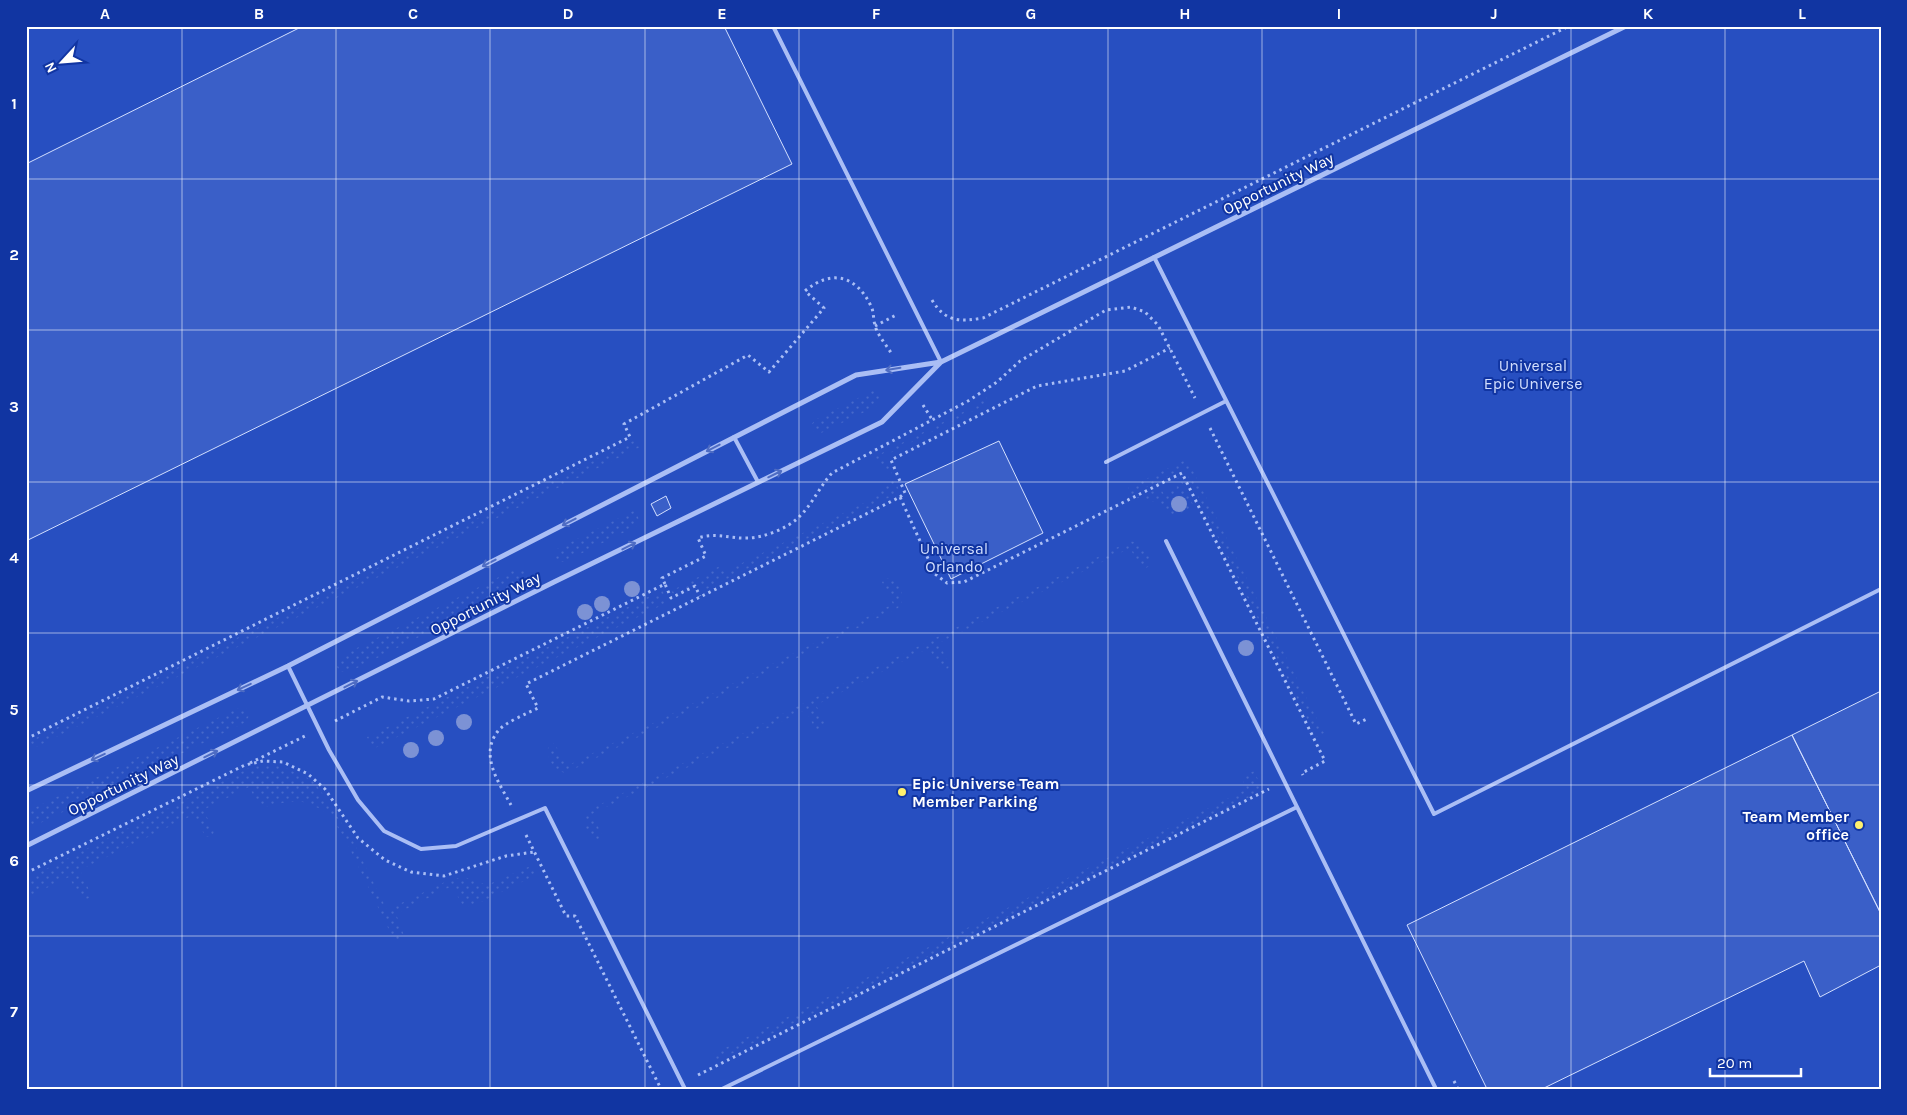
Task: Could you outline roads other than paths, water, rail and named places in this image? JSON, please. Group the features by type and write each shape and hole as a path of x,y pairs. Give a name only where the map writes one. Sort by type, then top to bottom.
{"street":[{"name":"Opportunity Way","path":"26,791 288,666 856,376 941,362 1626,26"},
{"name":"Opportunity Way","path":"26,846 882,422 941,362"}],"lane":[{"path":"773,26 941,362"},
{"path":"1154,258 1434,814 1881,589"},
{"path":"1106,462 1226,401"},
{"path":"734,437 758,482"},
{"path":"1166,541 1436,1089"},
{"path":"288,666 319,729 358,800 384,831 421,849 456,846 545,808 685,1089"},
{"path":"722,1089 1297,807"}],"place":[{"name":"Epic Universe Team Member Parking","path":"902,792"},
{"name":"Team Member office","path":"1859,825"}],"park label":[{"name":"Universal Epic Universe","path":"1533,374"},
{"name":"Universal Orlando","path":"954,557"}]}
